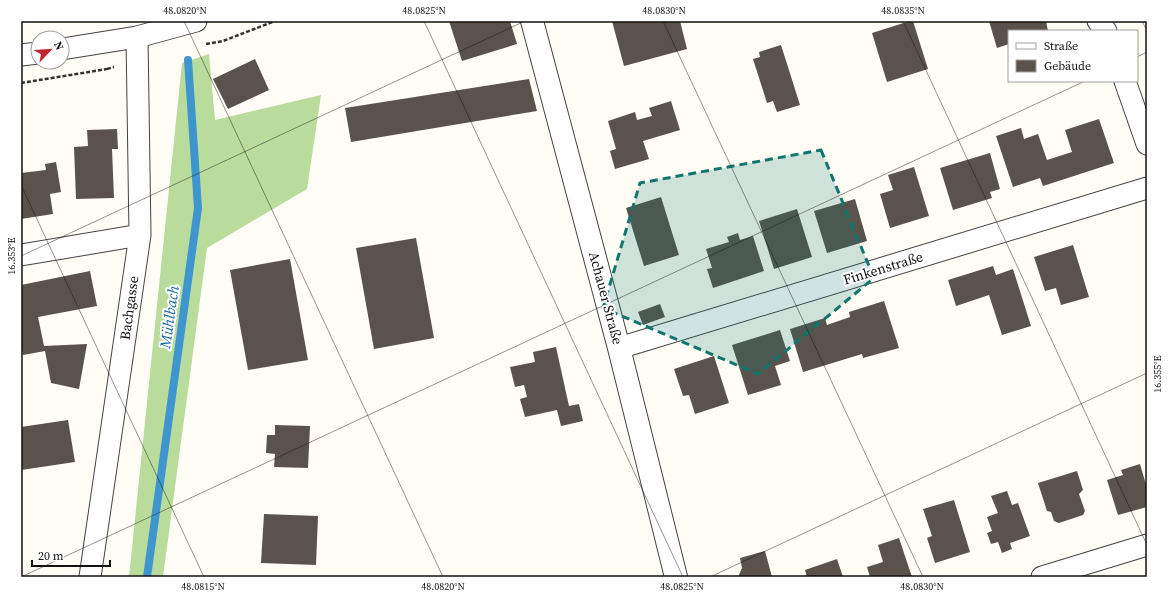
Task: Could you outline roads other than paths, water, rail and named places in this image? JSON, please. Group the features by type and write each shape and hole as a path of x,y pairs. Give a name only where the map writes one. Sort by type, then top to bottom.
{"street":[{"path":"70,48 137,37 196,21"},
{"name":"Achauer Straße","path":"532,21 620,348 676,577"},
{"path":"1098,21 1105,30"},
{"name":"Bachgasse","path":"90,577 140,235 137,37"},
{"path":"1125,82 1147,144"},
{"name":"Finkenstraße","path":"620,348 1147,188"},
{"path":"21,256 140,235"},
{"path":"1042,577 1147,545"}],"waterway":[{"name":"Mühlbach","path":"147,577 198,208 188,60"}]}
